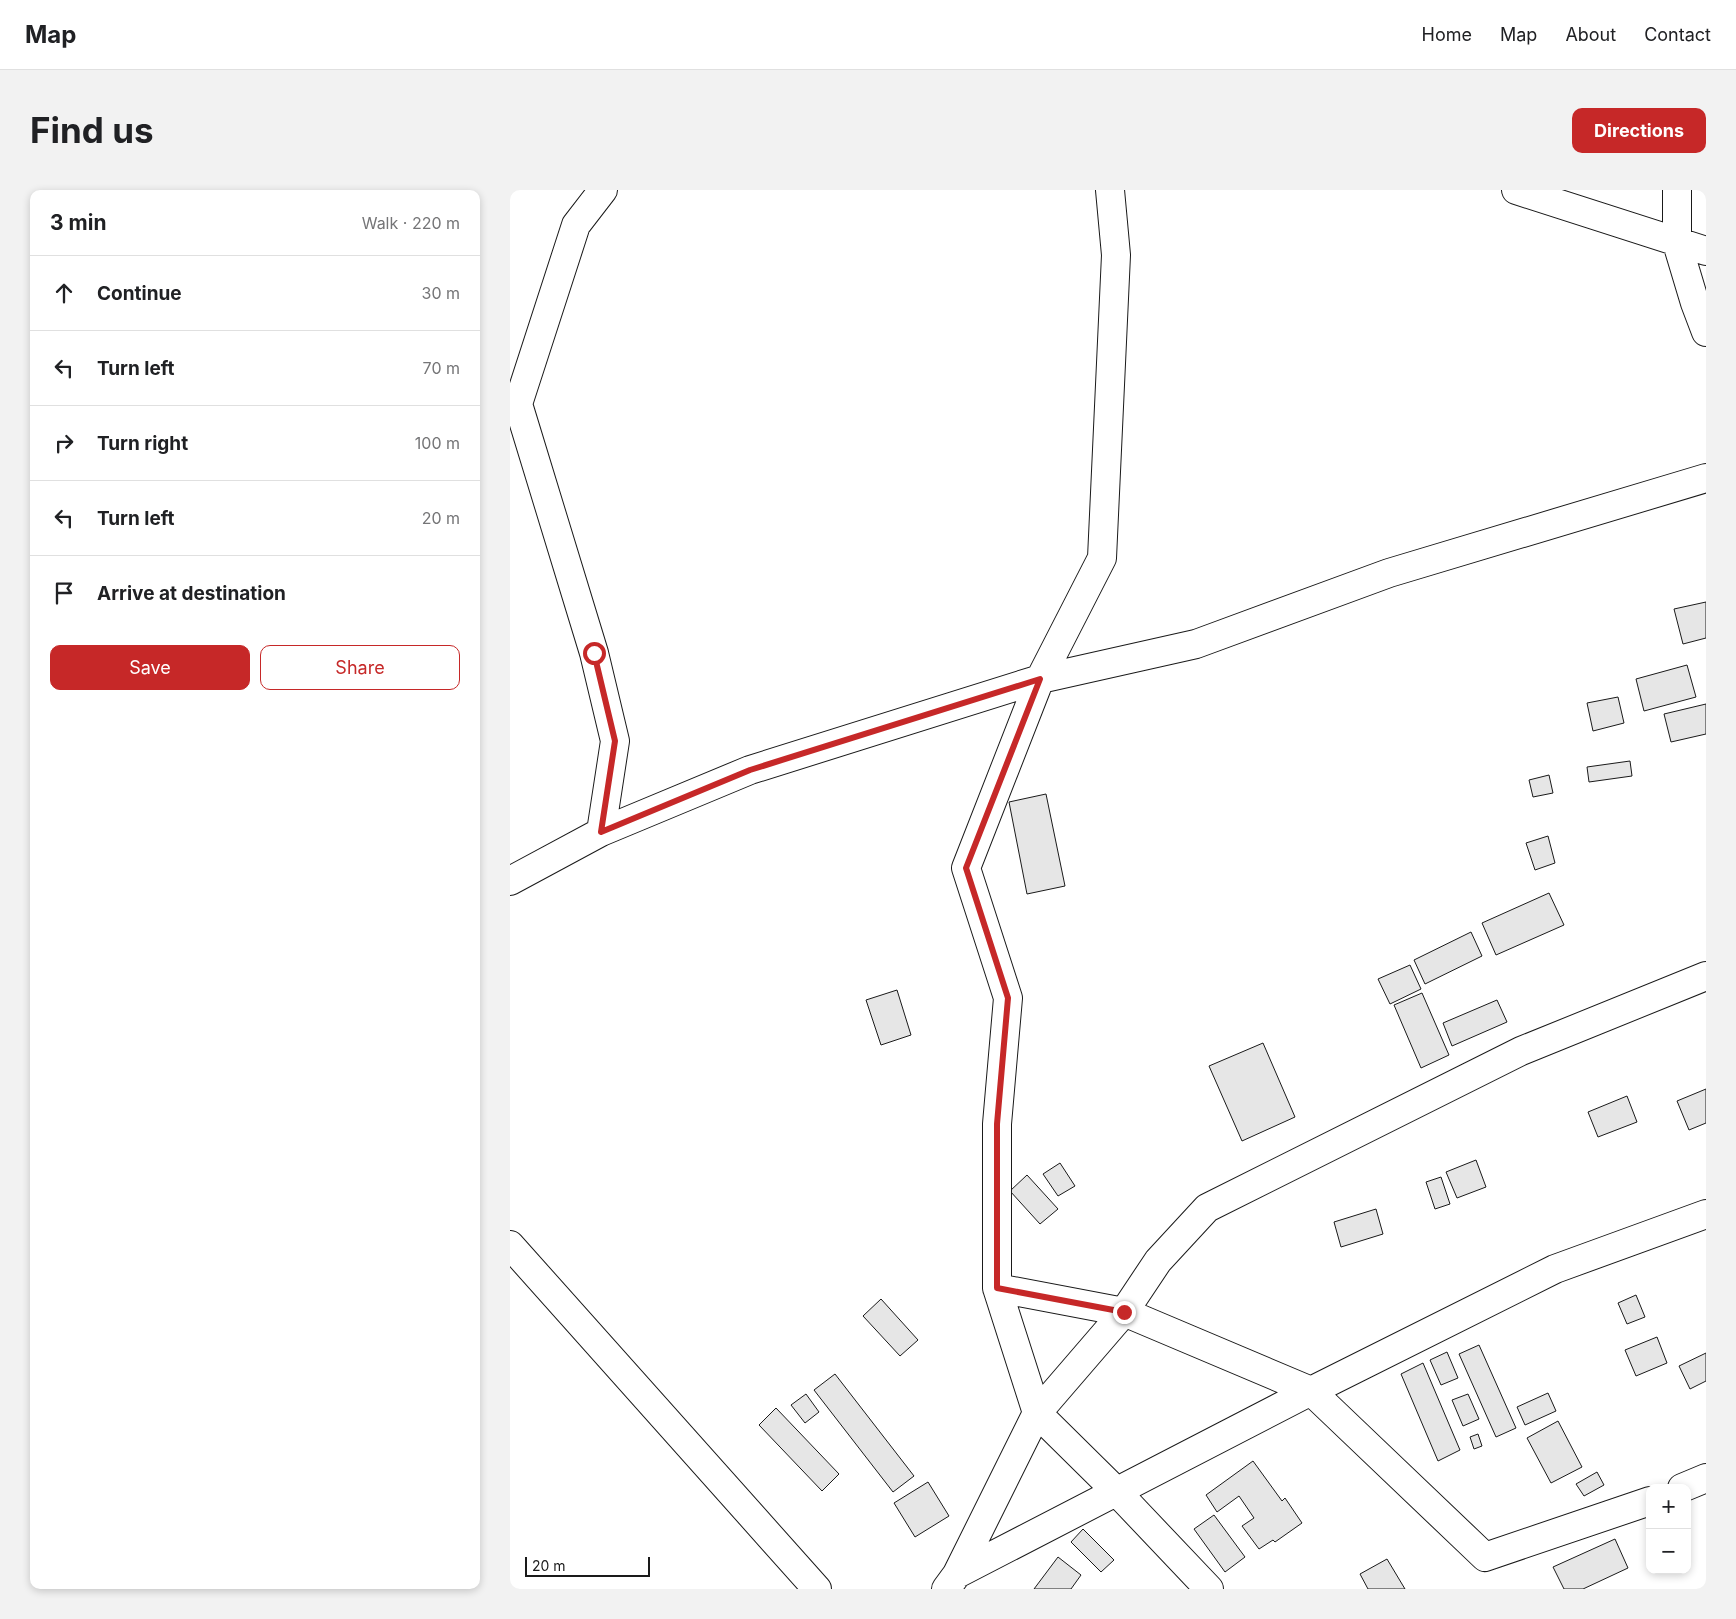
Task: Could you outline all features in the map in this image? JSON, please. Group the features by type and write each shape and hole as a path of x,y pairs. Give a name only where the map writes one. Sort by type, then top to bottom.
{"street":[{"path":"601,832 615,741 594,653 518,404 576,225 603,190"},
{"path":"1110,190 1116,254 1102,558 1040,679 966,868 1008,998 997,1124 997,1288 1037,1413 1116,1491 1209,1589"},
{"path":"1516,190 1706,251"},
{"path":"1677,190 1677,243 1706,332"},
{"path":"510,882 601,832 750,770 1040,679 1196,644 1389,573 1706,478"},
{"path":"951,1581 1037,1413 1124,1312 1158,1261 1207,1208 1521,1051 1706,976"},
{"path":"951,1581 1116,1491 1555,1269 1706,1214"},
{"path":"510,1245 817,1589"},
{"path":"997,1288 1124,1312 1311,1391 1485,1557 1646,1502"},
{"path":"1691,1484 1706,1478"}],"building":[{"path":"1706,602 1706,638 1683,644 1674,609"},
{"path":"1687,665 1696,697 1644,711 1636,679"},
{"path":"1618,697 1624,723 1593,731 1587,703"},
{"path":"1706,704 1706,734 1671,742 1664,714"},
{"path":"1630,761 1632,776 1589,782 1587,767"},
{"path":"1549,775 1553,793 1533,797 1529,780"},
{"path":"1046,794 1065,886 1027,894 1009,802"},
{"path":"1548,836 1555,863 1535,870 1526,843"},
{"path":"1549,893 1564,925 1496,955 1482,923"},
{"path":"1471,932 1482,956 1425,984 1414,960"},
{"path":"1410,965 1421,989 1390,1004 1378,979"},
{"path":"897,990 911,1035 881,1045 866,1000"},
{"path":"1422,993 1449,1055 1421,1068 1394,1005"},
{"path":"1497,1000 1507,1022 1452,1046 1443,1023"},
{"path":"1263,1043 1295,1117 1242,1141 1209,1066"},
{"path":"1706,1089 1706,1123 1689,1130 1677,1101"},
{"path":"1627,1096 1637,1122 1598,1137 1588,1112"},
{"path":"1476,1160 1486,1187 1457,1198 1446,1172"},
{"path":"1060,1163 1075,1186 1058,1196 1043,1174"},
{"path":"1027,1175 1058,1209 1040,1224 1010,1191"},
{"path":"1441,1177 1450,1204 1435,1209 1426,1182"},
{"path":"1376,1209 1383,1234 1341,1247 1334,1222"},
{"path":"1636,1295 1645,1317 1627,1324 1618,1303"},
{"path":"881,1299 918,1340 900,1356 863,1316"},
{"path":"1657,1337 1667,1363 1636,1376 1625,1350"},
{"path":"1479,1345 1516,1428 1496,1437 1459,1354"},
{"path":"1447,1352 1458,1378 1441,1385 1430,1360"},
{"path":"1706,1353 1706,1381 1690,1389 1679,1366"},
{"path":"1423,1363 1460,1450 1438,1461 1401,1374"},
{"path":"835,1374 914,1476 893,1492 814,1390"},
{"path":"1548,1393 1556,1411 1525,1425 1517,1407"},
{"path":"806,1394 819,1412 805,1423 791,1405"},
{"path":"1468,1394 1479,1419 1463,1426 1452,1400"},
{"path":"776,1408 839,1474 822,1491 759,1425"},
{"path":"1558,1421 1582,1467 1551,1483 1527,1438"},
{"path":"1478,1434 1482,1446 1474,1449 1470,1437"},
{"path":"1253,1461 1282,1501 1285,1498 1302,1523 1275,1542 1273,1540 1259,1549 1242,1526 1254,1518 1239,1496 1217,1512 1206,1495"},
{"path":"1597,1472 1604,1485 1584,1496 1576,1484"},
{"path":"928,1482 949,1516 915,1537 894,1503"},
{"path":"1214,1515 1245,1557 1225,1572 1194,1529"},
{"path":"1083,1529 1114,1560 1101,1572 1071,1542"},
{"path":"1615,1539 1628,1568 1583,1589 1564,1589 1553,1567"},
{"path":"1058,1557 1081,1575 1071,1589 1034,1589"},
{"path":"1387,1559 1405,1589 1368,1589 1360,1574"}],"route":[{"path":"594,653 615,741 601,832 750,770 1040,679 966,868 1008,998 997,1124 997,1288 1124,1312"}]}
